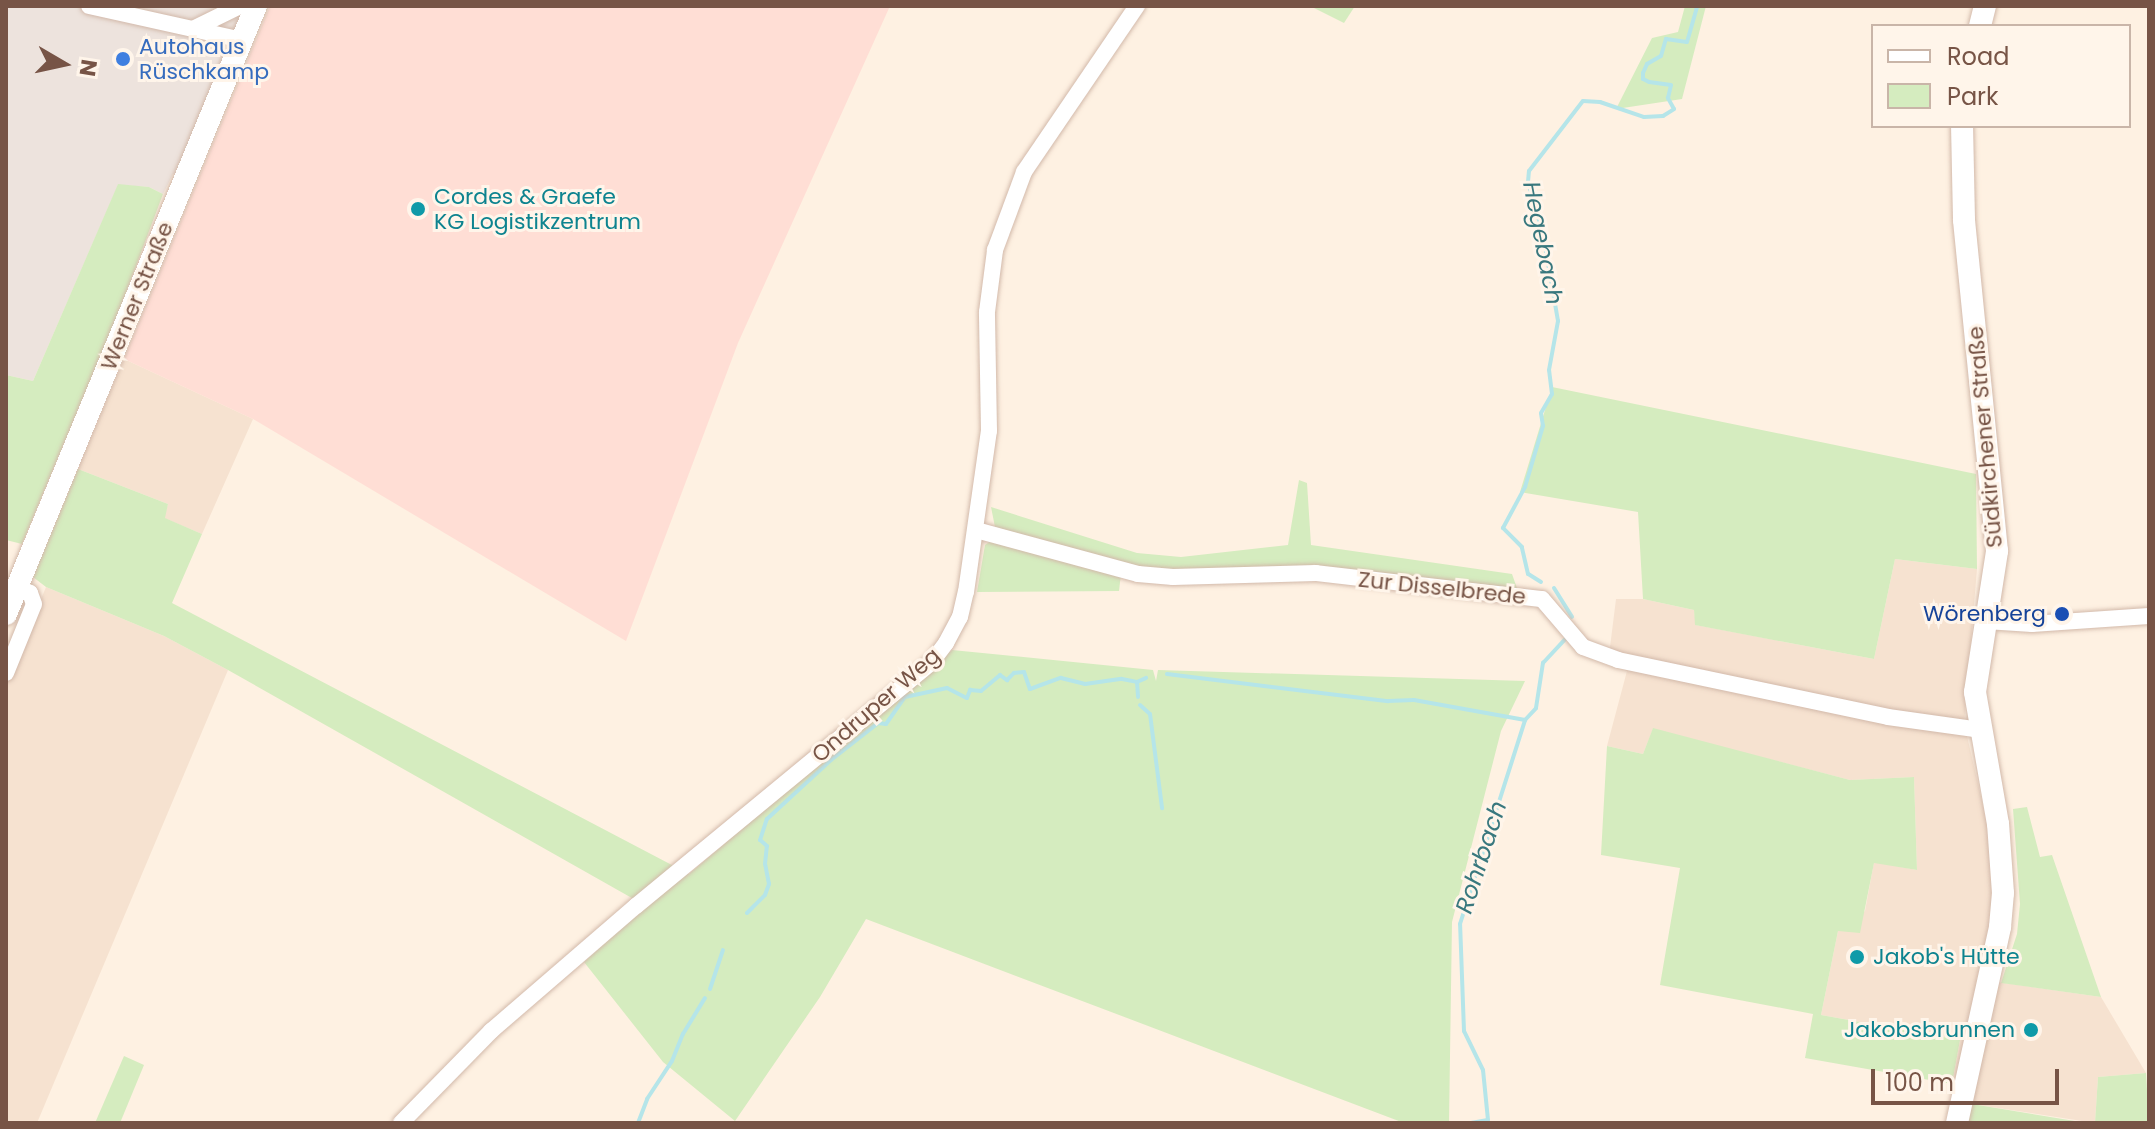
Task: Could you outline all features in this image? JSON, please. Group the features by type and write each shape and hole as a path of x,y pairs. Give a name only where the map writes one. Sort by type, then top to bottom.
{"street":[{"path":"89,6 242,40"},
{"path":"195,28 240,6"},
{"name":"Werner Straße","path":"6,614 256,6"},
{"name":"Ondruper Weg","path":"401,1123 491,1031 931,663 960,617 976,530 989,431 987,312 995,250 1004,221 1037,152 1137,6"},
{"name":"Südkirchener Straße","path":"1957,1123 2000,927 2003,893 1998,824 1980,730 1976,677 1997,536 1963,211 1962,128"},
{"name":"Zur Disselbrede","path":"976,530 1138,574 1173,577 1316,573 1542,599 1583,647 1618,660 1888,717 1980,730"},
{"path":"6,673 34,604 30,593 17,587"},
{"path":"1986,621 2032,624 2149,616"}],"shaded area":[{"path":"6,6 253,6 178,175 173,174 163,194 149,187 118,185 33,381 6,375"},
{"path":"270,6 890,6 738,343 626,641 253,419 124,359"},
{"path":"124,359 253,419 202,534 164,518 168,504 78,469"},
{"path":"1895,559 1977,569 1964,723 1994,853 1997,982 2101,997 2146,1073 2098,1077 2095,1123 1972,1104 1952,1084 1960,1040 1821,1015 1838,931 1865,911 1874,862 1917,870 1914,777 1850,780 1653,729 1643,754 1607,746 1627,671 1608,663 1616,599 1643,599 1694,610 1696,625 1874,659"},
{"path":"46,587 164,636 228,670 37,1123 6,1123 6,686"}],"green space":[{"path":"1310,6 1355,6 1344,23"},
{"path":"1685,6 1706,6 1682,99 1616,109 1652,38 1678,32"},
{"path":"118,184 149,187 163,194 118,314 22,544 6,540 6,375 33,381"},
{"path":"1552,387 1976,474 1977,569 1895,559 1874,659 1695,625 1694,610 1643,599 1638,512 1520,492"},
{"path":"78,469 168,504 165,518 202,534 172,603 689,874 952,650 1153,670 1156,681 1158,670 1525,681 1501,731 1452,922 1449,1123 1404,1123 866,919 820,997 735,1121 663,1062 584,962 646,906 228,670 164,636 46,587 33,577"},
{"path":"1299,480 1307,483 1311,545 1512,574 1518,591 1139,569 995,527 991,507 1137,553 1181,557 1288,545"},
{"path":"995,538 1121,574 1119,591 977,592 985,545"},
{"path":"1653,728 1850,780 1914,777 1917,870 1874,863 1860,933 1838,931 1821,1015 1960,1040 1952,1084 1805,1058 1813,1014 1660,985 1680,868 1601,855 1607,746 1643,754"},
{"path":"2027,807 2040,857 2052,855 2101,997 2001,983 2017,934 2020,904 2013,809"},
{"path":"124,1056 144,1065 120,1123 95,1123"},
{"path":"2146,1073 2149,1123 2095,1123 2098,1077"},
{"path":"1972,1104 2087,1123 1968,1123"}],"waterway":[{"name":"Hegebach","path":"1541,582 1528,574 1522,547 1503,528 1525,487 1543,426 1541,413 1552,394 1549,370 1558,321 1543,234 1528,182 1529,171 1583,101 1600,102 1644,117 1663,116 1674,109 1668,98 1671,85 1649,82 1643,79 1643,73 1647,64 1661,56 1666,39 1687,42 1697,6"},
{"path":"1554,588 1572,617"},
{"name":"Hegebach","path":"1167,674 1388,701 1414,700 1525,720 1536,708 1543,663 1568,636"},
{"path":"747,913 765,895 769,884 765,864 767,846 760,840 767,819 831,760 878,723 886,724 905,697 947,688 967,698 970,690 981,691 1000,675 1007,680 1014,673 1024,672 1030,689 1061,678 1085,684 1122,679 1137,682 1146,678"},
{"path":"1137,682 1138,697"},
{"path":"1140,705 1150,714 1162,808"},
{"name":"Rohrbach","path":"1471,1123 1488,1120 1483,1070 1464,1031 1460,924 1525,720"},
{"path":"710,989 723,950"},
{"name":"Hegebach","path":"638,1123 647,1099 672,1061 683,1034 705,998"}],"place":[{"name":"Autohaus Rüschkamp","path":"123,59"},
{"name":"Cordes & Graefe KG Logistikzentrum","path":"418,209"},
{"name":"Wörenberg","path":"2062,614"},
{"name":"Jakob's Hütte","path":"1857,957"},
{"name":"Jakobsbrunnen","path":"2031,1030"}]}
